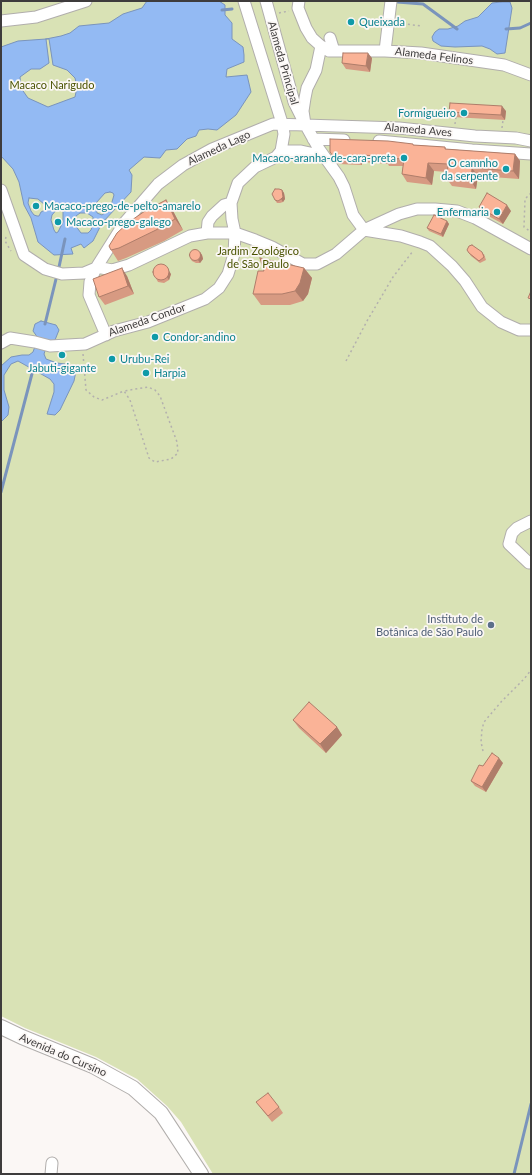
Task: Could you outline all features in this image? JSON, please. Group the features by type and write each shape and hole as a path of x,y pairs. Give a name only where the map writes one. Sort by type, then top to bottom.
{"main road":[{"name":"Avenida do Cursino","path":"1,1027 92,1066 133,1088 161,1113 201,1174"}],"street":[{"path":"1,21 36,17 86,1"},
{"path":"235,1 248,16"},
{"name":"Alameda Principal","path":"244,1 282,123 283,138 281,151"},
{"name":"Alameda Principal","path":"266,1 294,102 313,139 324,156"},
{"path":"385,50 390,1"},
{"path":"298,5 306,28 312,38 321,46 316,70 307,88 304,111 305,124"},
{"path":"330,38 334,51"},
{"name":"Alameda Felinos","path":"321,46 329,51 385,50 421,53 504,65 531,75"},
{"name":"Alameda Lago","path":"106,335 89,295 90,282 103,256 125,222 158,184 183,165 212,149 265,126 282,123 305,124"},
{"name":"Alameda Aves","path":"305,124 399,128 475,136 516,138 531,141"},
{"path":"313,139 355,140"},
{"name":"Alameda Aves","path":"371,141 531,154"},
{"path":"235,233 231,203 238,183 255,167 276,157 281,151 301,152 324,156 339,177 353,215 364,230 401,236 430,246 452,266 465,281 482,307 501,322 519,330 531,330"},
{"path":"1,190 24,255 45,269 62,274 84,273 96,268 116,269 129,265 190,236 207,233 235,233 272,247 303,264 317,264 336,254 364,230 399,214 417,209 435,209 457,212 475,218 531,248"},
{"path":"207,233 208,222 212,216 224,205 231,203"},
{"name":"Alameda Condor","path":"1,343 10,338 55,346 85,344 106,335 148,322 205,299 219,288 228,274 234,254 235,233"},
{"path":"529,563 509,544 512,532 531,521"},
{"path":"50,1174 52,1163"}],"path":[{"path":"270,16 298,5"},
{"path":"388,22 421,26"},
{"path":"531,193 526,199 524,227 531,232"},
{"path":"346,361 367,321 393,277 420,242"},
{"path":"85,344 83,355 86,390 94,396 102,400 124,391 148,387 155,390 160,396 177,442 178,453 171,459 155,462 149,458 130,400 124,391"},
{"path":"484,752 481,742 484,722 531,670"}],"green space":[{"path":"1,1 531,1 531,1174 213,1174 181,1122 167,1106 137,1079 96,1057 25,1028 1,1016"}],"water":[{"path":"147,1 219,1 225,5 225,15 232,23 232,39 243,47 244,55 244,62 227,69 226,77 247,75 251,92 236,115 217,130 199,130 196,136 187,139 177,149 166,150 160,158 144,157 129,170 132,175 131,192 102,223 93,241 84,248 81,244 71,248 73,254 54,255 38,242 31,218 24,205 19,182 13,169 1,156 1,47 18,41 46,39 61,36 70,33 79,26 109,23 123,14 142,8","holes":["46,39 49,39 53,65 67,70 75,78 77,87 75,97 48,107 28,98 21,88 20,77 31,69 40,69 49,63","110,192 114,195 110,209 102,215 97,213 96,203 105,193","29,198 38,199 45,205 45,210 41,212 39,216 34,215 28,203","58,208 61,208 63,210 63,222 56,233 51,220 52,215","80,213 87,213 93,217 91,230 88,233 81,233 75,225 74,220"]},
{"path":"510,2 512,8 505,53 497,54 482,46 441,46 433,41 432,37 439,29 448,29 458,26 465,21 478,17 492,3"},
{"path":"41,321 56,325 59,330 55,340 48,342 44,354 46,359 73,366 76,371 74,381 60,410 55,415 47,414 54,392 54,384 50,379 18,361 11,364 4,375 4,390 9,407 8,415 1,422 1,366 11,357 29,355 33,352 38,338 33,331 35,324"}],"building":[{"path":"343,53 368,53 366,66 342,63"},
{"path":"450,103 502,106 501,115 449,112"},
{"path":"330,139 388,141 413,145 445,147 445,149 515,154 513,171 472,168 471,181 447,179 448,164 428,163 426,178 402,174 404,159 384,158 384,156 357,155 357,158 333,156 330,152"},
{"path":"275,189 282,190 283,197 278,201 275,200 272,194"},
{"path":"487,193 507,205 499,219 479,207"},
{"path":"166,200 175,219 119,248 111,250 109,246 117,233 129,222 145,211"},
{"path":"434,215 447,221 441,234 427,228"},
{"path":"472,245 482,252 484,257 479,261 467,250 469,246"},
{"path":"193,250 197,250 199,251 199,259 193,260 190,257 190,253"},
{"path":"260,258 304,268 300,283 295,291 282,294 253,294 258,271 264,271"},
{"path":"161,264 167,266 169,272 167,278 161,280 155,278 153,272 155,266"},
{"path":"122,268 128,286 99,297 93,279"},
{"path":"531,291 531,299 528,298"},
{"path":"309,702 337,727 320,744 293,720"},
{"path":"492,753 499,758 482,787 471,781 479,765 483,766"},
{"path":"268,1093 279,1107 268,1116 256,1102"}],"waterway":[{"path":"397,2 423,4 457,29"},
{"path":"222,10 232,9"},
{"path":"506,29 520,28 531,23"},
{"path":"59,267 65,239"},
{"path":"45,324 56,279"},
{"path":"1,492 34,366"},
{"path":"514,1174 531,1104"}],"place":[{"name":"Queixada","path":"351,22"},
{"name":"Formigueiro","path":"464,113"},
{"name":"Macaco-aranha-de-cara-preta","path":"404,158"},
{"name":"O camnho da serpente","path":"506,169"},
{"name":"Macaco-prego-de-pelto-amarelo","path":"36,206"},
{"name":"Enfermaria","path":"497,212"},
{"name":"Macaco-prego-galego","path":"58,222"},
{"name":"Condor-andino","path":"155,337"},
{"name":"Jabuti-gigante","path":"62,355"},
{"name":"Urubu-Rei","path":"112,359"},
{"name":"Harpia","path":"146,373"},
{"name":"Instituto de Botânica de São Paulo","path":"491,625"}],"park label":[{"name":"Macaco Narigudo","path":"52,85"},
{"name":"Jardim Zoológico de São Paulo","path":"258,257"}]}
